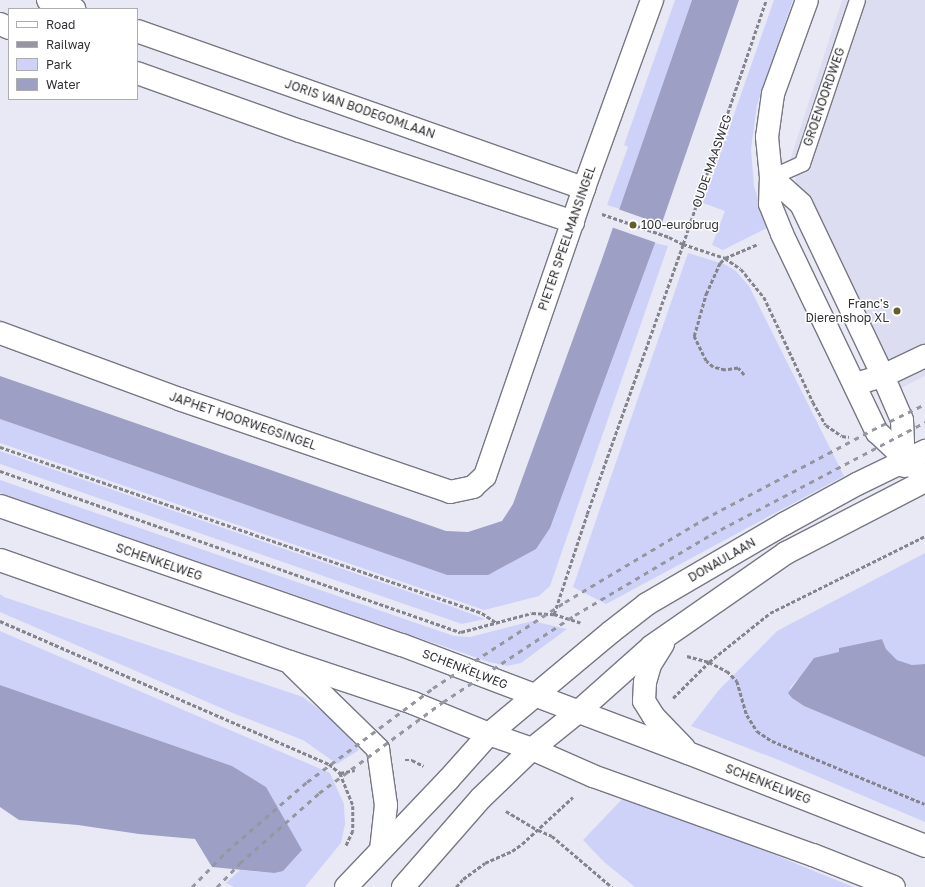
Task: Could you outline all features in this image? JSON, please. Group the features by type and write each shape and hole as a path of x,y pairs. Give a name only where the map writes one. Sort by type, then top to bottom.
{"street":[{"path":"48,0 71,8"},
{"name":"PIETER SPEELMANSINGEL","path":"486,476 584,188 652,0"},
{"path":"807,0 773,94 767,136 771,177 770,204 782,234 877,432 905,460 925,476"},
{"name":"JORIS VAN BODEGOMLAAN","path":"138,31 584,188"},
{"path":"138,73 300,130 573,222"},
{"path":"771,177 801,204 883,376 902,420 905,460 904,475 889,500"},
{"name":"JAPHET HOORWEGSINGEL","path":"0,333 180,399 450,492 473,487 486,476"},
{"path":"855,384 883,376 925,356"},
{"name":"DONAULAAN","path":"346,887 448,780 489,734 647,604 791,521 905,460 925,451"},
{"path":"403,887 482,798 532,749 578,712 652,646 786,553 925,481"},
{"name":"SCHENKELWEG","path":"0,506 402,645 688,753 925,846"},
{"path":"0,560 290,662 413,703 489,734 532,749 593,776 812,855 894,887"},
{"path":"672,632 659,649 650,665 645,682 644,701 654,717 688,753"},
{"path":"290,662 378,749 386,805 381,850"}],"lane":[{"name":"GROENOORDWEG","path":"771,177 802,163 857,0"}],"path":[{"name":"OUDE MAASWEG","path":"497,623 532,613 554,614 589,507 683,244 766,0"},
{"path":"598,212 669,236 683,244 725,258 741,269 764,297 813,402 826,425 842,436 858,438 877,432"},
{"path":"725,258 716,268 706,294 694,336 706,361 713,367 725,370 738,368 744,375"},
{"path":"0,447 482,613 497,623"},
{"path":"0,471 461,632 497,623"},
{"path":"925,536 770,613 709,662 727,671 737,682 747,715 757,731 772,741 925,804"},
{"path":"0,621 329,764 340,773 353,806 353,831 344,852"},
{"path":"456,887 478,867 512,851 538,830 552,836 612,887"}],"shaded area":[{"path":"842,0 925,0 925,376 885,396 808,225 790,160"}],"green space":[{"path":"675,0 692,0 620,209 607,205 628,147 624,145"},
{"path":"774,0 793,0 757,105 751,149 754,186 767,228 723,250 712,245 725,211 703,203"},
{"path":"655,243 668,246 550,586 539,596 484,610 0,443 0,419 447,575 488,575"},
{"path":"688,253 724,264 736,271 749,286 844,476 606,604 573,587"},
{"path":"0,451 485,619 462,624 0,464"},
{"path":"0,480 454,636 470,637 532,621 567,629 521,663 507,666 489,662 0,493"},
{"path":"925,553 925,664 912,665 897,660 886,649 882,639 839,648 839,652 797,680 790,688 792,698 804,706 925,757 925,822 781,761 691,726 718,691 777,631"},
{"path":"0,594 4,597 303,697 337,723 359,750 337,764 303,740 235,714 0,612"},
{"path":"0,631 330,773 344,804 345,824 341,843 305,887 234,887 226,883 240,870 274,873 266,787 232,766 0,685"},
{"path":"627,794 854,887 635,887 604,862 583,840"}],"water":[{"path":"692,0 739,0 655,243 550,528 536,549 488,575 447,575 0,419 0,376 446,531 468,532 502,521 513,504 601,262"},
{"path":"882,639 886,649 897,660 912,665 925,664 925,757 804,706 792,698 788,693 814,658 839,652 839,648"},
{"path":"0,685 232,766 266,787 302,850 283,871 274,873 212,867 195,839 139,834 78,825 19,820 0,807"}],"pier":[{"name":"100-eurobrug","path":"618,209 663,225 657,243 611,227"}],"railway":[{"path":"192,887 227,851 307,782 433,688 565,602 704,519 872,430 925,404"},
{"path":"217,887 240,863 319,793 443,702 575,615 712,534 925,422"}],"place":[{"name":"100-eurobrug","path":"633,225"},
{"name":"Franc's Dierenshop XL","path":"897,311"}]}
